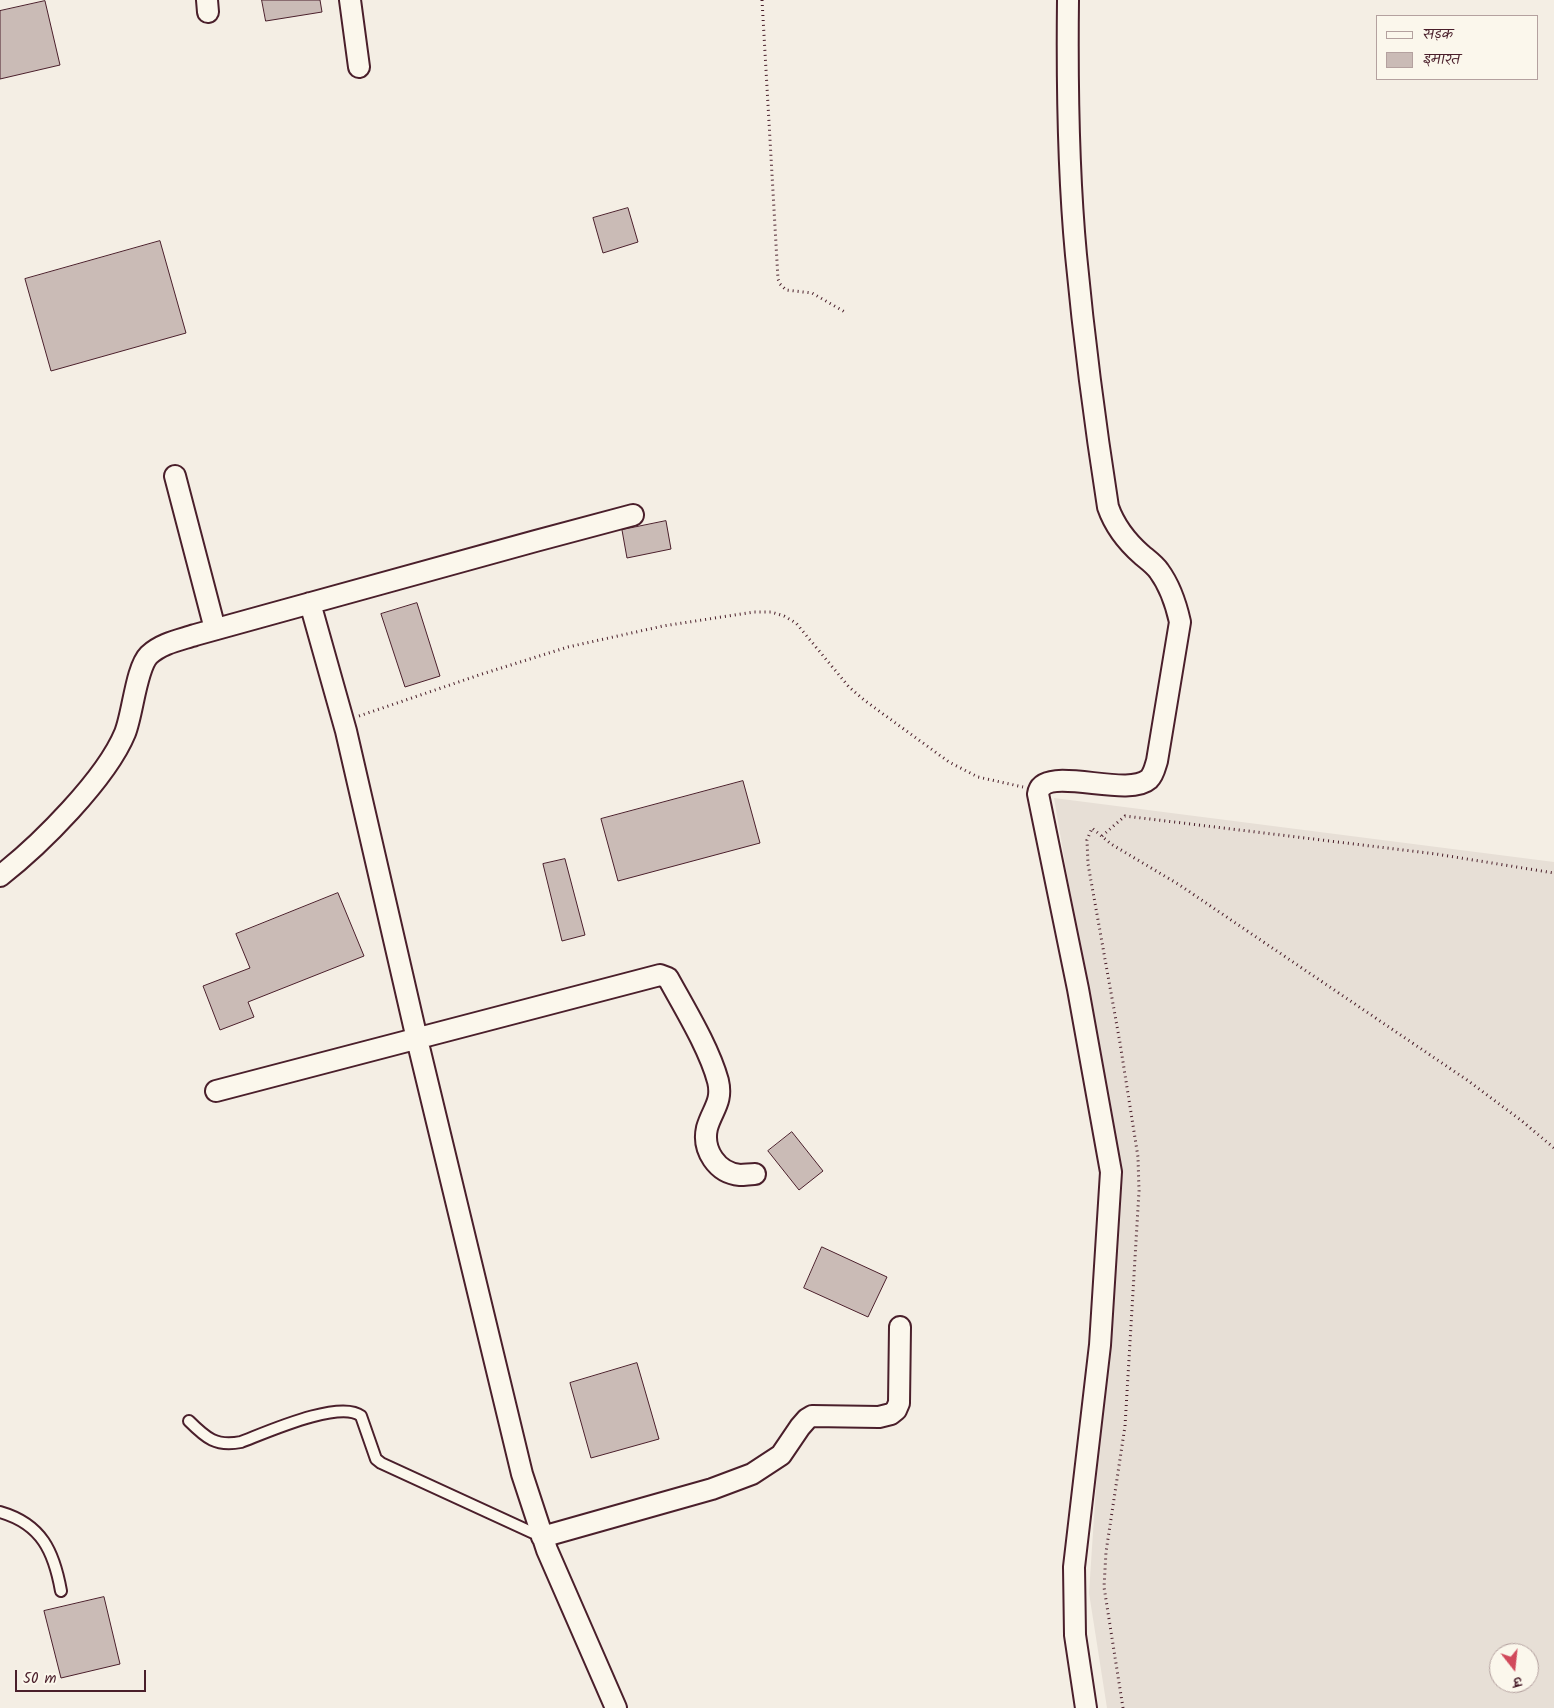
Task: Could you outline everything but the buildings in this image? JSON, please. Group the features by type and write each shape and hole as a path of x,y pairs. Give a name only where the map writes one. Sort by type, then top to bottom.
{"street":[{"path":"350,0 359,67"},
{"path":"1068,0 1069,138 1076,254 1094,411 1108,507 1120,533 1158,570 1169,587 1180,622 1157,761 1151,777 1143,783 1126,786 1062,780 1050,782 1038,790 1040,808 1082,1008 1111,1172 1100,1345 1074,1567 1075,1635 1086,1708"},
{"path":"174,476 215,629"},
{"path":"0,876 38,842 81,797 116,751 131,717 142,667 149,656 167,644 215,629 633,515"},
{"path":"310,603 343,721 417,1039 522,1474 542,1537 616,1708"},
{"path":"216,1091 660,974 668,978 709,1056 718,1080 719,1101 707,1127 706,1136 709,1152 716,1163 727,1171 740,1175 755,1174"},
{"path":"542,1537 712,1489 752,1474 781,1455 800,1426 812,1416 880,1417 891,1414 900,1403 900,1327"}],"lane":[{"path":"188,1421 213,1441 232,1444 321,1414 352,1412 360,1416 376,1460 542,1537"},
{"path":"0,1512 15,1518 41,1536 56,1564 62,1592"}],"path":[{"path":"762,0 778,279 786,290 812,293 845,312"},
{"path":"343,721 568,647 663,626 746,613 771,612 784,616 796,623 849,687 949,762 978,777 1038,790"},
{"path":"1102,836 1125,816 1436,854 1554,873"},
{"path":"1092,828 1111,844 1178,884 1467,1080 1522,1121 1554,1148"}],"shaded area":[{"path":"1054,798 1554,862 1554,1708 1107,1708 1089,1593 1117,1169"}]}
